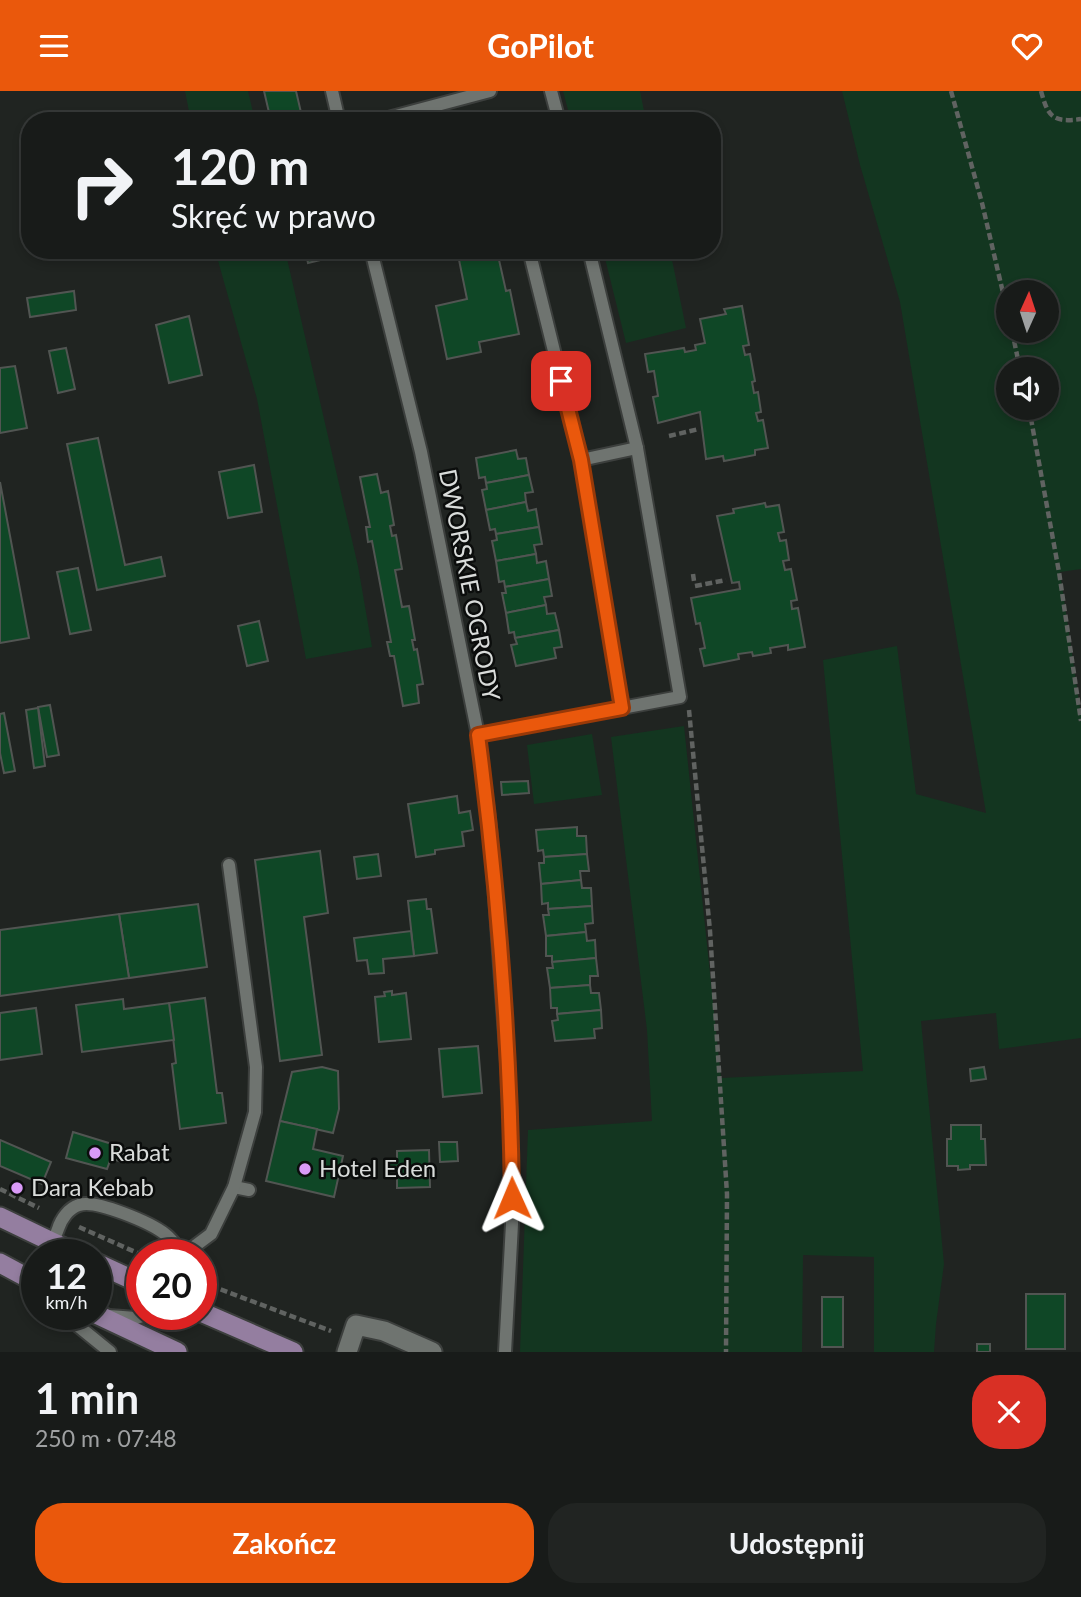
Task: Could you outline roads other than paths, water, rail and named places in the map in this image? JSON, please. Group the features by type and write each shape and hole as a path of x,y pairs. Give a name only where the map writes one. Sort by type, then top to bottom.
{"main road":[{"path":"0,1217 36,1239"},
{"path":"0,1263 21,1274"},
{"path":"217,1319 292,1352"},
{"path":"112,1321 177,1352"}],"street":[{"path":"350,1345 356,1325 384,1331 432,1352"}],"lane":[{"path":"332,91 337,112"},
{"path":"411,112 490,91"},
{"path":"551,91 557,112"},
{"name":"DWORSKIE OGRODY","path":"373,259 421,452 478,735 490,827 512,1119 512,1224 505,1352"},
{"path":"531,259 581,460 622,708"},
{"path":"478,735 680,697 637,448 591,259"},
{"path":"581,460 637,448"},
{"path":"204,1239 211,1234 234,1187 255,1112 256,1067 229,865"},
{"path":"234,1187 249,1190"},
{"path":"56,1239 62,1219 78,1205 88,1204 105,1207 163,1232 172,1239"},
{"path":"86,1330 110,1352"}],"place":[{"name":"Rabat","path":"95,1153"},
{"name":"Hotel Eden","path":"305,1169"},
{"name":"Dara Kebab","path":"17,1188"}]}
